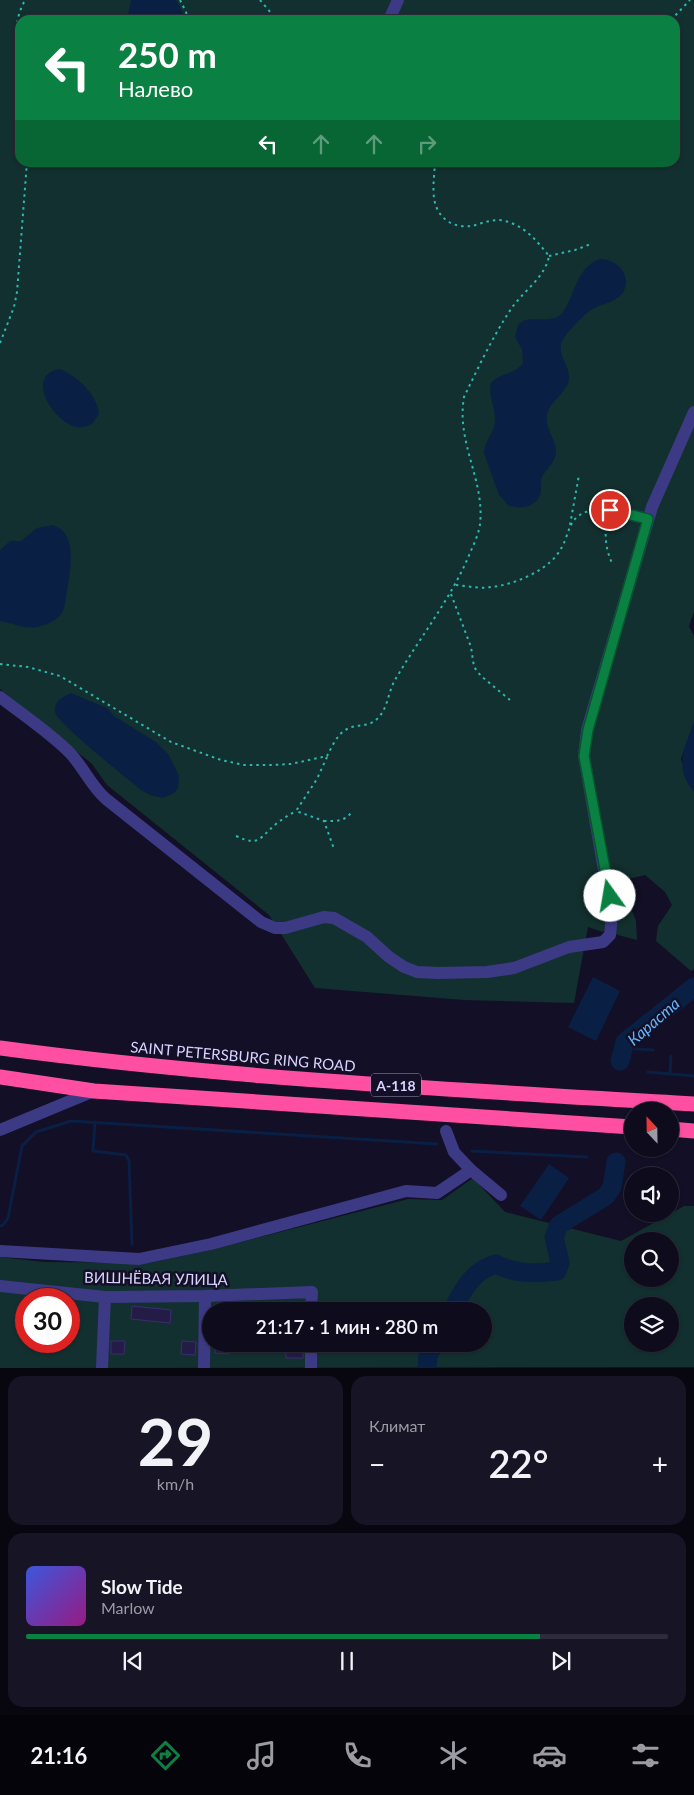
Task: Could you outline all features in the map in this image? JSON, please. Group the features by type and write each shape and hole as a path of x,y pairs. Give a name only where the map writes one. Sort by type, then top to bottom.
{"highway":[{"name":"SAINT PETERSBURG RING ROAD","path":"0,1048 99,1062 694,1104"},
{"name":"А-118","path":"0,1077 94,1091 624,1126"},
{"path":"679,1130 694,1131"}],"street":[{"path":"391,15 398,0"},
{"path":"0,696 64,748 101,794 261,922 275,928 285,928 324,917 334,918 366,937 404,967 417,972 462,973 514,968 569,947 603,942 610,935 612,916 584,756 588,730 652,507 694,412"},
{"path":"610,510 648,519"},
{"path":"0,1130 94,1091"},
{"path":"446,1131 454,1152 471,1170 501,1195"},
{"path":"0,1251 139,1259 211,1244 406,1191 437,1194 471,1170"},
{"name":"ВИШНЁВАЯ УЛИЦА","path":"0,1286 105,1297 312,1292 311,1302"},
{"path":"204,1368 205,1296"},
{"path":"102,1368 105,1297"},
{"path":"311,1352 311,1368"}],"path":[{"path":"18,15 24,0"},
{"path":"180,0 187,15"},
{"path":"260,0 273,15"},
{"path":"676,15 690,0"},
{"path":"0,343 14,307 17,292 27,167"},
{"path":"435,167 434,198 437,210 446,220 466,227 491,220 507,221 524,229 534,237 549,256"},
{"path":"549,256 591,244"},
{"path":"236,836 250,842 259,840 276,824 296,811 317,779 327,756 339,736 346,729 367,725 379,718 393,683 456,585 480,526 476,480 462,430 461,412 464,398 511,309 542,274 549,256"},
{"path":"456,585 490,588 507,584 539,570 557,555 570,526 579,475"},
{"path":"570,526 577,516 590,510 602,508 610,510 605,531 608,556 613,565"},
{"path":"451,594 471,647 474,667 481,676 510,700"},
{"path":"0,664 28,667 60,676 171,742 221,760 244,765 272,765 299,763 327,756"},
{"path":"296,811 324,821 341,820 349,816 352,811"},
{"path":"324,821 334,849"}],"green space":[{"path":"0,0 694,0 694,612 689,626 694,636 694,722 681,759 690,786 694,791 694,969 691,971 656,941 658,926 672,905 665,892 645,875 629,879 629,903 636,921 637,940 618,935 606,928 603,932 588,927 574,1003 464,1000 315,988 269,915 107,785 92,764 0,689"},
{"path":"473,1178 505,1212 621,1241 624,1239 624,1287 679,1287 679,1232 637,1232 655,1222 679,1222 679,1209 684,1206 694,1206 694,1367 0,1368 0,1257 44,1262 149,1263 211,1250 408,1199 442,1200"}],"water":[{"path":"131,0 176,0 184,15 128,15"},
{"path":"600,259 611,261 620,268 625,277 625,288 623,293 615,300 587,313 565,336 561,349 569,373 568,382 551,405 547,415 548,425 556,447 556,455 542,477 540,496 537,500 525,507 509,506 499,495 484,453 495,424 495,414 490,392 491,383 495,379 516,370 523,363 522,349 515,337 518,325 522,321 549,319 559,316 568,304 584,270"},
{"path":"60,369 73,376 90,393 99,414 92,424 79,427 68,424 52,409 46,399 43,389 44,380 49,373"},
{"path":"52,525 65,534 69,542 71,559 63,611 54,621 31,628 0,621 0,550 10,541 21,541 37,528"},
{"path":"71,693 107,708 114,716 156,742 169,755 179,776 178,788 174,793 163,798 150,795 141,790 67,727 58,718 55,708 59,700"},
{"path":"694,722 694,791 688,783 682,766 685,749"},
{"path":"593,977 620,991 596,1041 568,1027"},
{"path":"549,1164 569,1178 541,1220 520,1206"}],"building":[{"path":"132,1306 171,1310 170,1323 131,1319"},
{"path":"111,1341 125,1341 124,1354 111,1354"},
{"path":"182,1341 196,1342 195,1355 181,1354"},
{"path":"215,1352 229,1352 229,1354"},
{"path":"286,1352 303,1352 303,1358 286,1358"}],"waterway":[{"name":"Караста","path":"620,1061 625,1042 694,987"},
{"path":"624,1048 653,1050"},
{"path":"670,1074 671,1056"},
{"path":"648,1072 694,1076"},
{"path":"0,1226 8,1218 22,1146 36,1132 71,1121 437,1144"},
{"path":"95,1122 93,1151 126,1155 129,1161 132,1244"},
{"path":"472,1151 587,1157"},
{"name":"Караста","path":"457,1302 475,1276 496,1264 510,1270 525,1272 557,1271 560,1263 554,1237 559,1225 606,1196 612,1187 616,1162"},
{"name":"Караста","path":"427,1368 430,1352"}],"route":[{"path":"610,510 648,519 588,730 584,756 610,896"}]}
